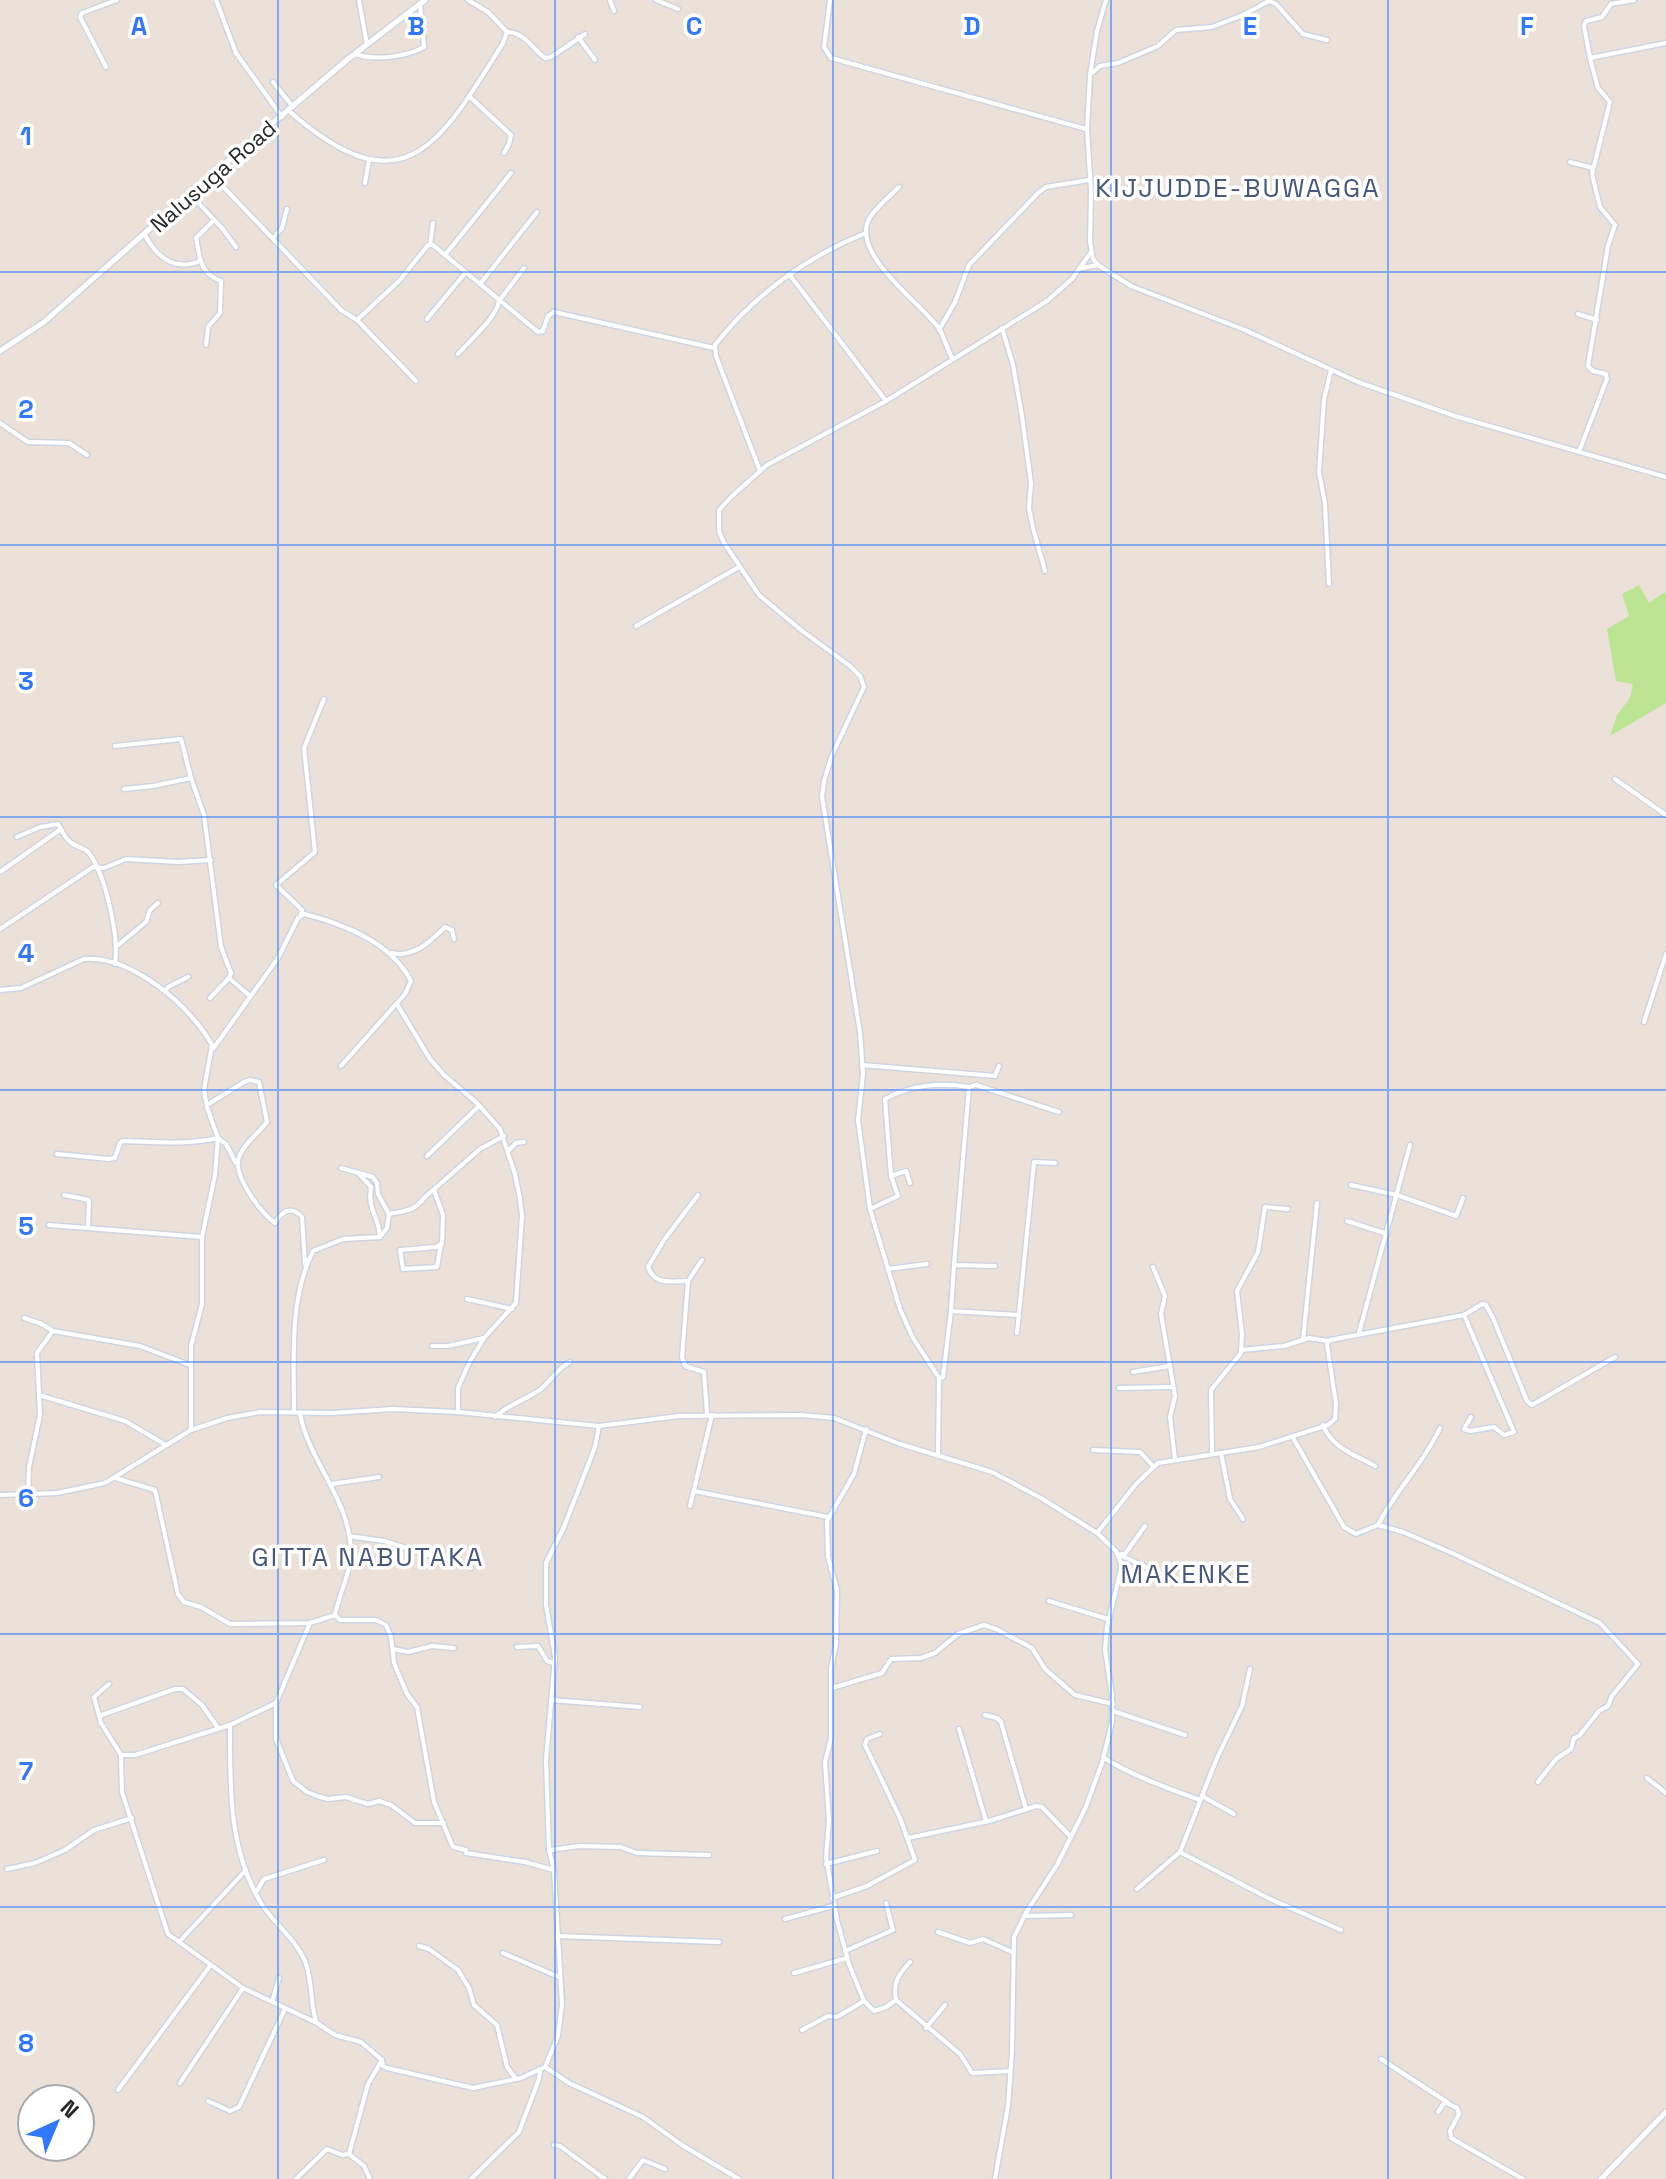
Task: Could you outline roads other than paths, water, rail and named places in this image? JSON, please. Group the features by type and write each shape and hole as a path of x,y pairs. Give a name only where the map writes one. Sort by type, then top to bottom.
{"street":[{"path":"106,67 80,17 82,13 117,0"},
{"path":"216,0 236,53 282,117"},
{"path":"359,0 367,45"},
{"path":"468,0 488,12 507,32 515,32 527,40 545,58 585,34"},
{"path":"610,0 614,11"},
{"path":"656,0 678,9"},
{"path":"830,0 824,47 831,58 1087,129"},
{"path":"1106,0 1090,75 1087,129 1091,252 1098,265 1131,286 1220,319 1358,382 1455,416 1666,477"},
{"path":"1579,450 1607,379 1606,374 1593,371 1588,366 1608,246 1615,225 1600,207 1593,168 1610,102 1598,88 1584,26 1586,21 1602,17 1611,4 1634,0"},
{"path":"1090,75 1100,66 1118,63 1158,46 1176,30 1204,29 1243,15 1269,1 1276,4 1303,34 1327,40"},
{"path":"355,54 362,57 403,56 424,47 422,2"},
{"name":"Nalusuga Road","path":"0,351 44,322 155,223 355,54 422,2"},
{"path":"273,82 291,109 331,143 369,160 401,159 431,144 456,117 507,32"},
{"path":"578,37 595,60"},
{"path":"1590,58 1666,43"},
{"path":"470,97 511,135 504,153"},
{"path":"365,183 369,160"},
{"path":"1570,162 1593,168"},
{"path":"445,255 511,173"},
{"path":"212,175 341,310 357,320 416,381"},
{"path":"939,330 955,302 969,265 1038,193 1046,187 1090,179"},
{"path":"899,187 871,216 866,233 875,256 939,330 952,358"},
{"path":"191,195 236,247"},
{"path":"273,238 282,228 287,209"},
{"path":"480,284 537,212"},
{"path":"206,345 208,327 220,313 221,281 206,272 200,261 196,238 214,220"},
{"path":"357,320 400,280 430,245 433,223"},
{"path":"714,348 736,321 789,274 817,255 866,233"},
{"path":"145,235 154,251 173,262 191,265 200,261"},
{"path":"430,245 540,332 548,316 554,312 714,348"},
{"path":"938,1454 939,1378 913,1338 900,1309 870,1209 858,1120 862,1065 860,1032 822,790 832,755 864,687 860,676 850,666 768,605 739,567 719,531 719,510 760,471 791,451 886,401 1054,295 1082,268 1091,252"},
{"path":"1082,268 1098,265"},
{"path":"458,354 493,315 499,301 524,268"},
{"path":"427,319 466,272"},
{"path":"789,274 886,401"},
{"path":"1578,314 1597,320"},
{"path":"1002,328 1013,365 1022,416 1031,483 1031,518 1045,571"},
{"path":"714,348 760,471"},
{"path":"1329,584 1325,504 1319,472 1324,400 1331,370"},
{"path":"0,423 28,442 69,443 87,455"},
{"path":"636,626 739,567"},
{"path":"191,1430 192,1339 202,1304 202,1237 215,1175 218,1138 207,1105 205,1075 217,1041 235,1021 278,958 301,915 302,910 276,885 315,852 312,803 304,755 307,739 324,699"},
{"path":"115,746 181,739 204,815 221,947 231,973 210,998"},
{"path":"124,789 191,778"},
{"path":"1615,779 1666,815"},
{"path":"17,837 56,824 68,841 85,849 105,885 117,946 115,964"},
{"path":"0,872 61,829"},
{"path":"0,929 97,866 104,868 126,859 211,860"},
{"path":"117,946 146,922 150,910 158,903"},
{"path":"301,915 359,933 388,952 411,981 397,1004 341,1066"},
{"path":"388,952 404,956 412,953 448,927 455,935 454,939"},
{"path":"1644,1022 1666,954"},
{"path":"0,990 21,988 84,959 96,958 146,977 192,1018 213,1049"},
{"path":"165,992 168,987 188,977"},
{"path":"229,978 250,996"},
{"path":"397,1004 430,1059 479,1106 504,1136 522,1216 518,1292 512,1309 484,1338 469,1363 458,1388 458,1412"},
{"path":"210,1041 217,1041"},
{"path":"862,1065 982,1076 995,1076 999,1066"},
{"path":"207,1105 244,1082 259,1082 267,1122 240,1154 237,1165"},
{"path":"870,1209 898,1196 891,1176 885,1099 898,1092 931,1085 976,1085 1059,1112"},
{"path":"939,1378 943,1377 949,1344 969,1087"},
{"path":"427,1156 479,1106"},
{"path":"389,1214 418,1206 480,1149 504,1136"},
{"path":"57,1154 109,1159 115,1158 123,1141 154,1144 218,1138 226,1144 250,1194 268,1219 275,1223 288,1210 302,1217 305,1267"},
{"path":"508,1151 516,1143 524,1142"},
{"path":"1359,1333 1410,1145"},
{"path":"1017,1333 1034,1162 1055,1163"},
{"path":"341,1168 373,1177 378,1194"},
{"path":"891,1176 906,1171 910,1183"},
{"path":"304,1250 313,1251 343,1239 380,1237 387,1228 389,1214 378,1194 359,1174"},
{"path":"1351,1185 1397,1195 1456,1216 1463,1198"},
{"path":"371,1187 369,1205 380,1227 380,1237"},
{"path":"434,1190 443,1215 441,1244 437,1267 403,1269 400,1250 441,1244"},
{"path":"64,1195 89,1200 88,1228"},
{"path":"688,1281 657,1281 648,1267 698,1195"},
{"path":"1303,1340 1317,1203"},
{"path":"1212,1454 1211,1390 1241,1350 1239,1285 1258,1252 1265,1207 1288,1209"},
{"path":"1347,1221 1387,1234"},
{"path":"49,1225 202,1237"},
{"path":"313,1251 305,1267 298,1295 294,1345 297,1412 332,1484 349,1536 349,1560 335,1615"},
{"path":"690,1506 709,1415 704,1372 685,1366 682,1357 688,1281 702,1260"},
{"path":"888,1269 927,1264"},
{"path":"954,1265 995,1266"},
{"path":"1153,1267 1165,1296 1161,1314 1175,1396 1170,1417 1175,1459"},
{"path":"467,1299 512,1309"},
{"path":"1241,1350 1284,1346 1309,1338 1328,1341 1464,1315 1482,1304 1486,1305 1527,1401 1532,1405 1615,1357"},
{"path":"951,1311 1019,1315"},
{"path":"1464,1315 1514,1432 1504,1435 1494,1427 1464,1429 1471,1417"},
{"path":"24,1318 52,1331 140,1346 190,1365"},
{"path":"28,1495 29,1467 40,1425 37,1353 52,1331"},
{"path":"432,1346 448,1346 484,1338"},
{"path":"1097,1533 1153,1466 1164,1460 1259,1447 1335,1419 1328,1341"},
{"path":"495,1417 514,1403 538,1392 563,1365 570,1362"},
{"path":"1133,1372 1169,1366"},
{"path":"1119,1388 1172,1387"},
{"path":"39,1395 125,1421 167,1445"},
{"path":"0,1495 84,1488 114,1477 191,1430 241,1414 393,1409 599,1426 709,1415 801,1415 834,1418 900,1444 992,1472 1097,1533 1118,1554 1163,1575"},
{"path":"1323,1425 1326,1434 1339,1447 1375,1466"},
{"path":"471,2179 519,2132 560,2027 562,2004 554,1870 549,1850 546,1760 554,1663 547,1614 546,1563 564,1527 595,1447 599,1426"},
{"path":"1292,1436 1344,1527 1356,1534 1378,1525 1390,1501 1435,1441 1440,1428"},
{"path":"866,1429 854,1474 828,1517 826,1534 828,1557 837,1590 836,1644 831,1668 831,1738 825,1762 829,1821 826,1864 845,1951 864,2001 874,2011 896,2000"},
{"path":"1093,1450 1140,1452 1153,1466"},
{"path":"1221,1453 1230,1499 1243,1519"},
{"path":"114,1477 155,1490 178,1594 184,1602 201,1607 230,1624 310,1623 335,1615"},
{"path":"332,1484 379,1477"},
{"path":"694,1491 828,1517"},
{"path":"1378,1525 1440,1548 1600,1623 1638,1664 1612,1696 1608,1706 1599,1711 1574,1738 1571,1749 1556,1759 1538,1782"},
{"path":"1118,1554 1125,1554 1145,1526"},
{"path":"349,1536 384,1541 471,1568"},
{"path":"995,2179 1005,2128 1010,2071 1012,1952 1016,1931 1057,1865 1085,1809 1104,1758 1113,1711 1105,1650 1108,1619 1122,1571 1118,1554"},
{"path":"1049,1601 1108,1619"},
{"path":"335,1615 340,1620 382,1622 389,1630 396,1668 418,1711 434,1802 453,1847 466,1850 466,1853 554,1870"},
{"path":"310,1623 276,1703 276,1739 290,1775 307,1792 328,1799 342,1797 368,1804 379,1801 420,1824 444,1823"},
{"path":"832,1688 882,1673 891,1659 921,1658 935,1653 958,1634 984,1625 1032,1648 1045,1669 1075,1695 1113,1704"},
{"path":"393,1649 408,1652 432,1646 454,1648"},
{"path":"517,1647 538,1646 547,1661 554,1663"},
{"path":"1137,1889 1180,1852 1242,1706 1250,1669"},
{"path":"109,1684 94,1697 106,1733 121,1755 122,1792 165,1930 243,1988 317,2023 335,2035 361,2042 387,2068 463,2087 480,2088 543,2068"},
{"path":"99,1716 175,1689 183,1689 202,1705 218,1728"},
{"path":"551,1700 640,1707"},
{"path":"121,1755 135,1755 230,1725 276,1703"},
{"path":"1113,1711 1185,1735"},
{"path":"985,1715 1001,1722 1026,1809"},
{"path":"230,1725 230,1808 234,1830 246,1870 265,1908 303,1957 312,1987 317,2023"},
{"path":"959,1729 986,1821"},
{"path":"832,1898 867,1886 915,1860 865,1745 867,1739 880,1734"},
{"path":"1104,1758 1125,1771 1201,1798 1234,1814"},
{"path":"1647,1778 1666,1793"},
{"path":"908,1838 1042,1807 1071,1837"},
{"path":"7,1869 48,1858 81,1841 94,1830 132,1818"},
{"path":"549,1850 580,1846 621,1847 637,1853 709,1855"},
{"path":"826,1864 877,1851"},
{"path":"1180,1852 1268,1898 1341,1930"},
{"path":"257,1891 264,1879 324,1860"},
{"path":"179,1942 246,1870"},
{"path":"845,1951 893,1930 886,1903"},
{"path":"785,1919 834,1906"},
{"path":"1024,1916 1071,1915"},
{"path":"938,1932 970,1943 983,1939 1012,1952"},
{"path":"557,1936 719,1942"},
{"path":"419,1946 456,1967 467,1984 474,2005 497,2025 507,2067 516,2079"},
{"path":"503,1953 559,1977"},
{"path":"794,1973 847,1958"},
{"path":"910,1962 898,1976 896,2000 960,2054 972,2073 1010,2071"},
{"path":"118,2090 210,1966"},
{"path":"272,2002 279,1978"},
{"path":"180,2083 243,1988"},
{"path":"802,2030 828,2016 837,2017 864,2001"},
{"path":"926,2028 945,2005"},
{"path":"208,2101 230,2111 239,2107 285,2009"},
{"path":"1381,2059 1457,2108 1459,2114 1449,2134 1451,2138 1523,2179"},
{"path":"349,2154 368,2084 382,2060"},
{"path":"543,2068 643,2117 738,2179"},
{"path":"1438,2112 1447,2102"},
{"path":"1601,2179 1666,2112"},
{"path":"554,2145 560,2146 605,2179"},
{"path":"296,2179 324,2150 349,2154 364,2166 370,2179"},
{"path":"629,2179 643,2160 665,2169"}],"district":[{"name":"KIJJUDDE-BUWAGGA","path":"1238,188"},
{"name":"GITTA NABUTAKA","path":"368,1557"},
{"name":"MAKENKE","path":"1186,1574"}]}
